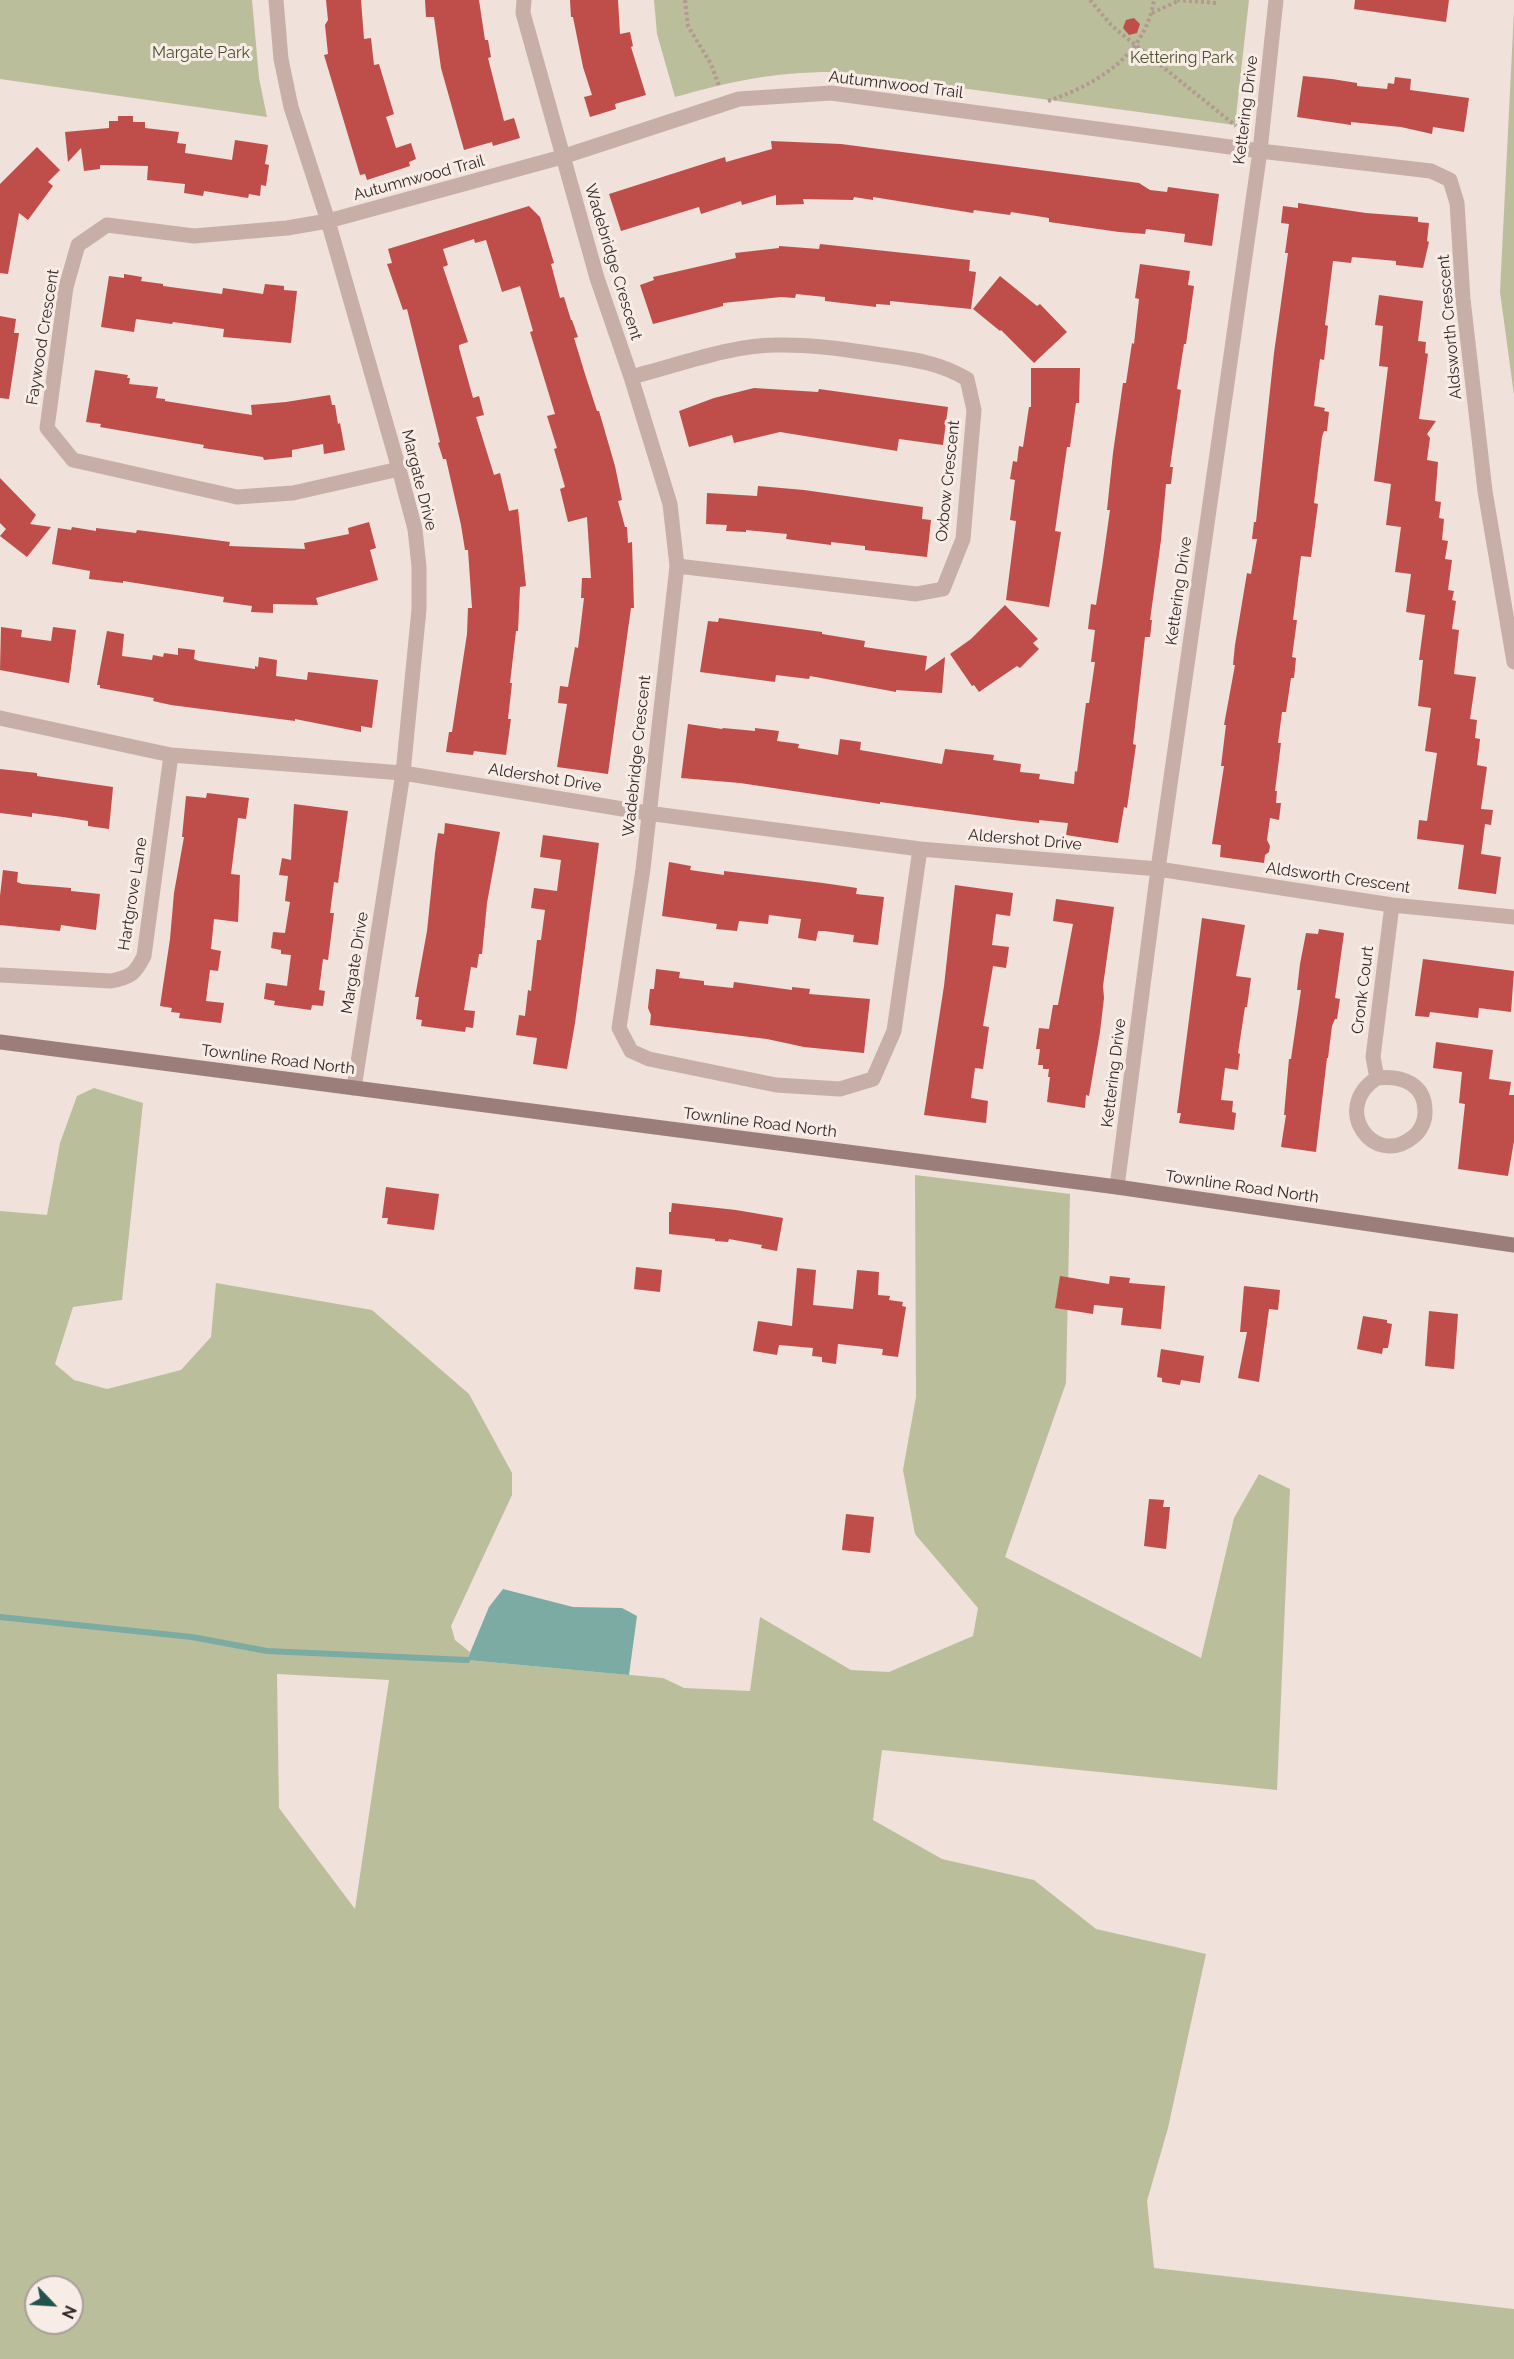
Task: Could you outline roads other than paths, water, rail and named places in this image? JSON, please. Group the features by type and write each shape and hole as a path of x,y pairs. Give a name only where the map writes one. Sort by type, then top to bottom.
{"main road":[{"name":"Townline Road North","path":"0,1042 1117,1187 1514,1245"}],"street":[{"name":"Margate Drive","path":"276,0 281,59 291,107 328,221 399,470 415,529 419,567 419,609 403,773 354,1088"},
{"name":"Wadebridge Crescent","path":"524,0 523,13 597,278 632,377 670,504 677,566 647,813 643,869 619,1028 631,1051 649,1059 776,1085 840,1089 873,1080 894,1031 920,849"},
{"name":"Kettering Drive","path":"1117,1187 1158,870 1260,151 1276,0"},
{"name":"Autumnwood Trail","path":"328,221 562,157 739,99 831,93 1260,151"},
{"name":"Aldsworth Crescent","path":"1260,151 1431,171 1450,180 1457,203 1463,299 1485,491 1514,662"},
{"name":"Faywood Crescent","path":"328,221 288,228 194,236 107,225 78,245 66,287 47,428 73,460 237,497 293,493 399,470"},
{"name":"Oxbow Crescent","path":"632,377 735,350 773,344 828,347 913,359 948,368 967,379 974,410 963,539 943,589 916,594 677,566"},
{"name":"Aldershot Drive","path":"0,718 171,755 403,773 647,813 920,849 1158,870"},
{"name":"Hartgrove Lane","path":"0,975 111,981 128,977 138,968 144,956 171,755"},
{"name":"Aldsworth Crescent","path":"1158,870 1392,905 1514,917"},
{"name":"Cronk Court","path":"1377,1078 1373,1057 1392,905"},
{"path":"1391,1076 1403,1079 1412,1084 1420,1093 1424,1103 1425,1115 1422,1126 1416,1135 1396,1146 1384,1146 1373,1142 1358,1124 1357,1102 1362,1091 1377,1078 1391,1076"}],"water":[{"path":"503,1589 573,1607 622,1608 637,1616 629,1675 467,1660 489,1607"}],"waterway":[{"path":"0,1617 192,1637 267,1651 467,1660"}],"park label":[{"name":"Margate Park","path":"201,53"},
{"name":"Kettering Park","path":"1182,58"}]}
